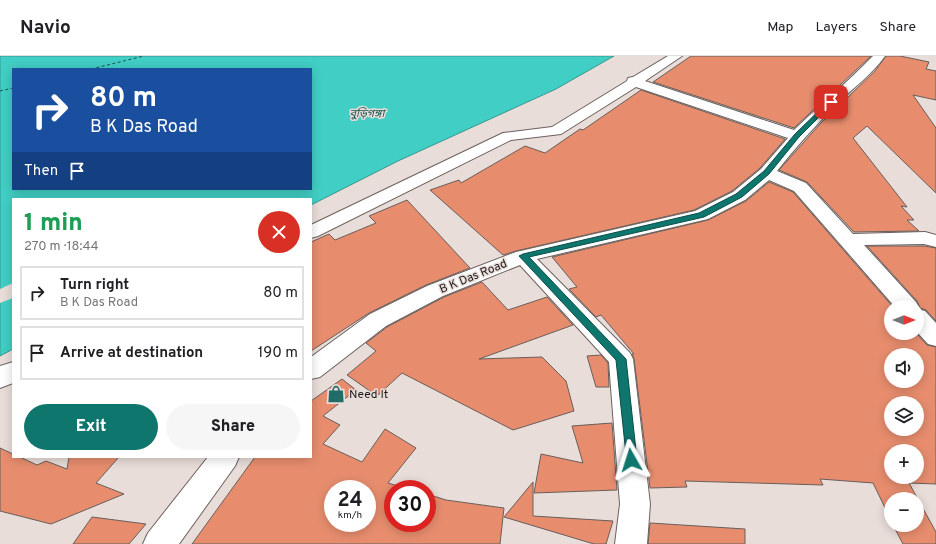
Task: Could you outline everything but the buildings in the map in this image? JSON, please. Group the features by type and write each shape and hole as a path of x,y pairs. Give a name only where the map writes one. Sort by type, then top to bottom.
{"street":[{"path":"312,232 508,136 556,131 633,81 676,56"},
{"name":"B K Das Road","path":"312,369 378,320 435,291 523,256 702,215 739,196 767,173 797,136 831,102 858,79 879,56"},
{"path":"633,81 672,97 756,121 797,136"},
{"path":"767,173 800,187 846,240 902,300"},
{"path":"846,240 925,238 936,241"},
{"path":"523,256 621,359 635,504 631,544"},
{"path":"924,324 936,338"},
{"path":"0,378 12,372"},
{"path":"159,544 224,458"}],"water":[{"name":"বুড়িগঙ্গা","path":"0,56 614,56 556,89 398,161 312,204 312,198 12,198 12,350 0,356"}],"pier":[{"path":"12,283 12,298 0,303 0,289"}],"ferry route":[{"path":"95,68 144,56"},
{"path":"0,91 12,88"}],"place":[{"name":"Need It","path":"336,394"}],"route":[{"path":"631,460 621,359 523,256 702,215 739,196 767,173 797,136 831,102"}]}
